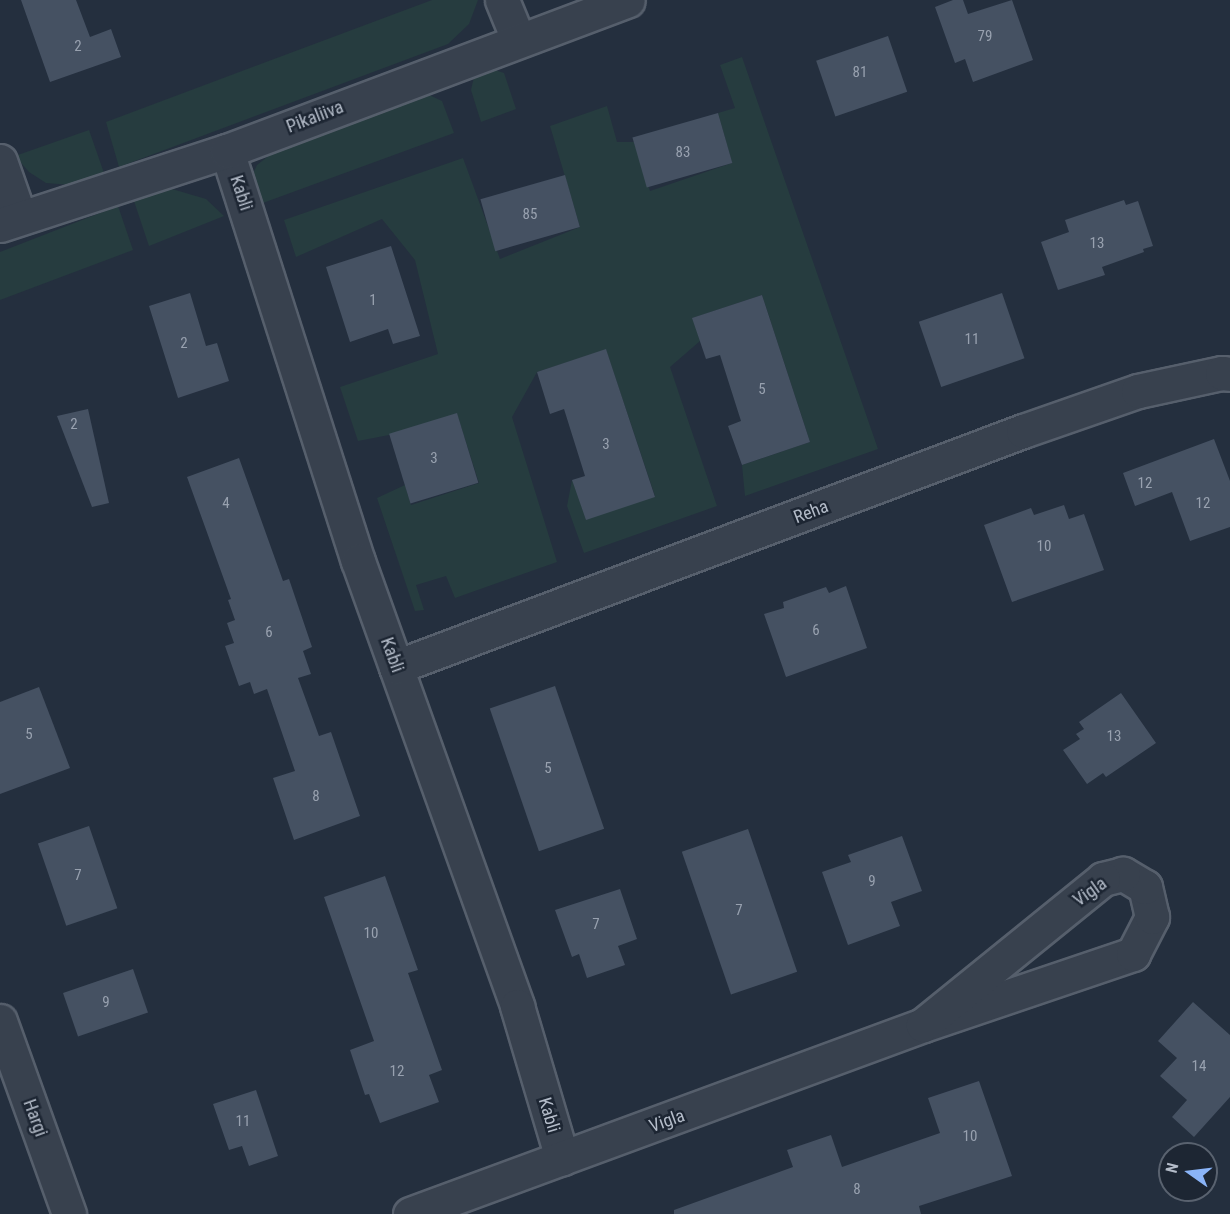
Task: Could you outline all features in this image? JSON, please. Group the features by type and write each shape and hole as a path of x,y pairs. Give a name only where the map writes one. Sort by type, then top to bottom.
{"street":[{"path":"502,0 518,39"},
{"name":"Pikaliiva","path":"10,221 228,151 518,39 628,0"},
{"name":"Kabli","path":"228,151 358,561 516,1006 562,1158"},
{"path":"0,161 10,221"},
{"name":"Reha","path":"396,667 1044,423 1138,391 1222,373 1230,374"},
{"name":"Vigla","path":"410,1214 923,1025 1132,954 1152,917 1145,887 1124,874 1103,879 923,1025"},
{"name":"Hargi","path":"0,1021 69,1214"}],"green space":[{"path":"432,0 478,0 469,24 448,44 119,167 106,122"},
{"path":"742,57 878,449 745,496 742,465 810,442 762,295 693,318 700,341 670,367 717,506 584,553 567,506 572,480 655,496 606,350 537,372 512,417 557,562 455,598 446,576 416,585 424,610 415,611 377,498 405,485 411,505 479,483 457,414 389,435 358,441 340,387 438,354 415,260 382,219 296,257 284,220 463,158 500,259 580,227 550,126 607,106 617,142 634,142 650,191 732,163 718,113 735,108 720,65"},
{"path":"492,69 504,73 516,109 481,122 471,90 474,77"},
{"path":"425,93 442,101 454,133 252,207 250,180 257,165 280,147"},
{"path":"89,130 104,173 71,185 46,183 29,172 15,156"},
{"path":"172,189 206,199 224,216 149,246 134,201"},
{"path":"118,206 133,250 0,300 0,252"}],"building":[{"path":"21,0 76,0 90,37 111,29 121,57 50,82"},
{"path":"953,0 963,0 968,14 1012,0 1033,60 973,82 965,59 955,63 935,7"},
{"path":"888,36 907,92 835,117 816,61"},
{"path":"718,113 732,163 647,188 632,138"},
{"path":"565,175 580,227 495,251 480,199"},
{"path":"1124,200 1126,205 1138,201 1153,246 1143,249 1144,252 1102,267 1105,275 1058,290 1041,242 1069,232 1065,220"},
{"path":"391,246 420,336 393,344 388,329 350,342 326,267"},
{"path":"190,293 206,346 217,343 229,381 178,398 149,306"},
{"path":"1002,293 1024,358 941,387 919,322"},
{"path":"762,295 810,442 742,465 728,426 741,421 720,355 706,359 692,318"},
{"path":"606,349 655,497 586,520 572,480 585,476 564,409 550,414 537,372"},
{"path":"88,409 109,503 92,507 57,416"},
{"path":"457,413 478,483 410,504 389,434"},
{"path":"1214,439 1230,481 1230,527 1190,541 1172,492 1135,506 1123,473"},
{"path":"239,458 283,581 289,579 312,647 303,651 311,674 298,678 319,736 331,732 360,816 294,840 273,778 295,771 267,689 254,694 250,682 239,686 225,646 234,643 227,623 235,620 228,600 231,599 187,477"},
{"path":"1064,505 1069,519 1084,514 1104,570 1012,602 984,525 1031,508 1034,515"},
{"path":"846,586 867,648 786,677 764,614 784,608 783,602 826,587 829,593"},
{"path":"555,686 604,829 539,851 490,708"},
{"path":"39,687 70,768 0,794 0,702"},
{"path":"1121,693 1156,743 1106,777 1103,773 1087,784 1063,750 1080,739 1076,734 1084,729 1079,722"},
{"path":"89,826 117,908 66,926 38,844"},
{"path":"748,829 797,972 731,995 682,852"},
{"path":"902,836 922,891 891,902 900,926 848,945 822,872 851,862 848,855"},
{"path":"385,876 418,970 408,973 442,1070 429,1075 439,1102 380,1123 369,1094 365,1095 350,1050 374,1041 324,897"},
{"path":"620,889 637,939 618,946 625,965 587,978 579,954 572,957 555,910"},
{"path":"133,969 148,1012 78,1037 63,993"},
{"path":"1193,1002 1230,1035 1230,1097 1194,1137 1172,1117 1187,1100 1160,1076 1177,1058 1158,1041"},
{"path":"979,1081 1012,1176 919,1206 921,1214 674,1214 674,1210 793,1167 787,1150 831,1135 842,1167 940,1133 928,1098"},
{"path":"256,1090 278,1156 249,1166 242,1146 229,1150 213,1104"}]}
